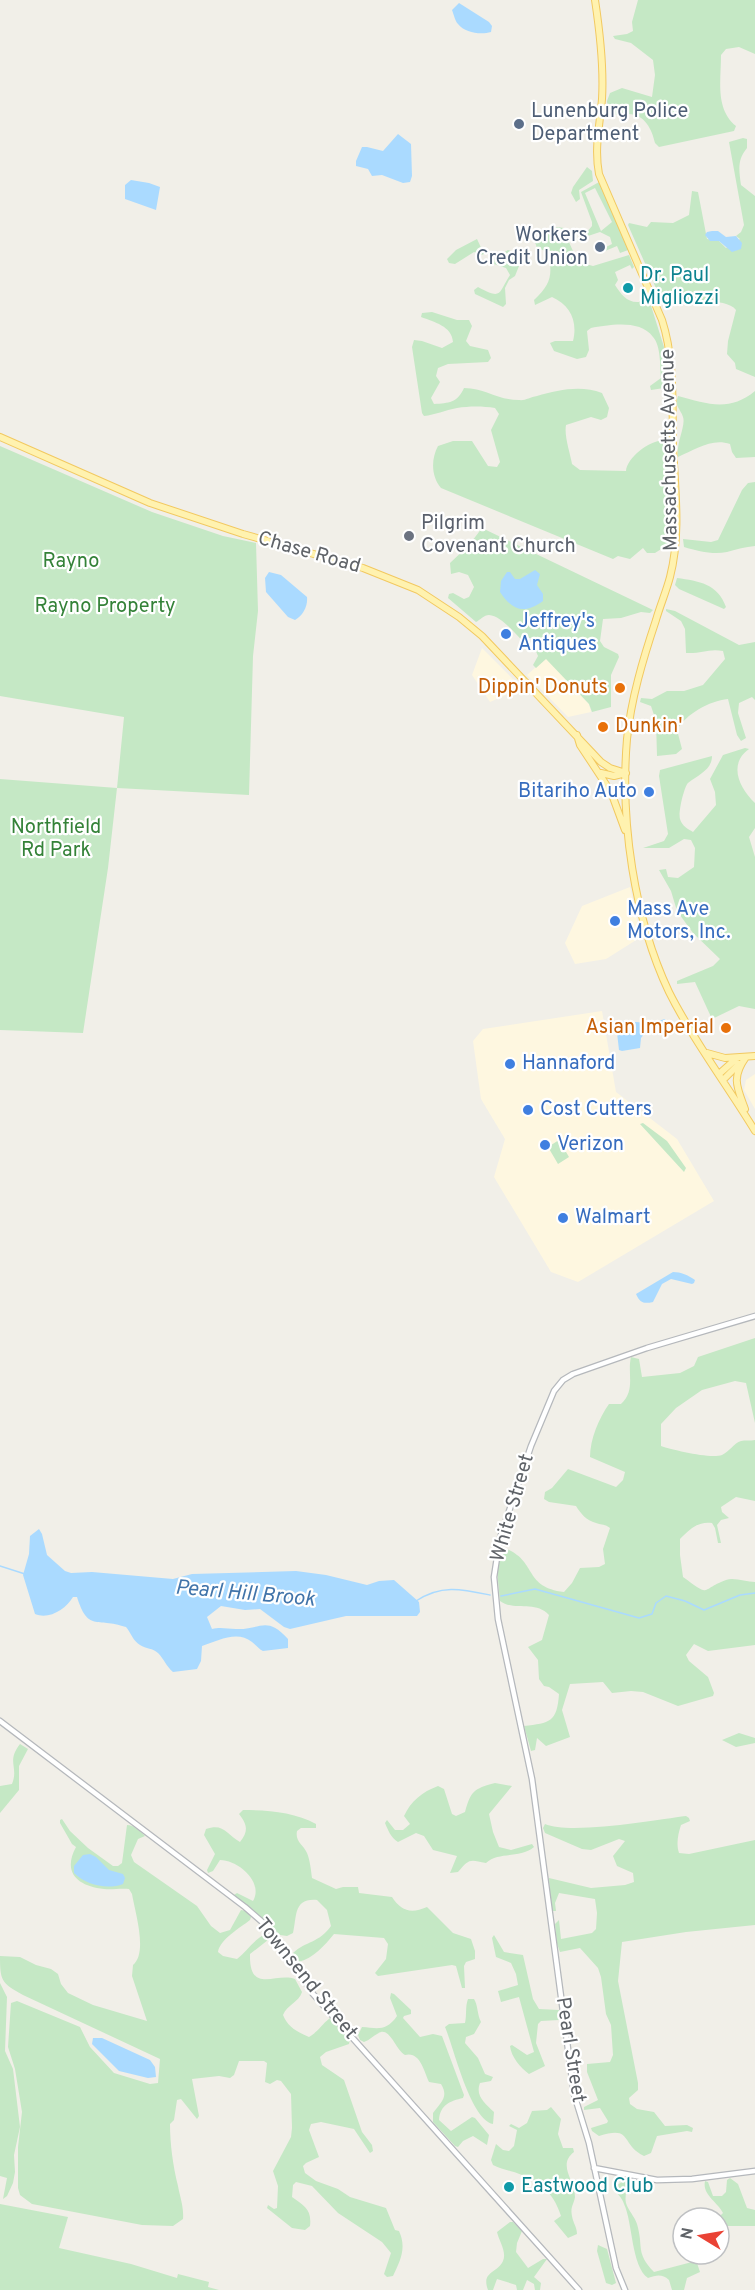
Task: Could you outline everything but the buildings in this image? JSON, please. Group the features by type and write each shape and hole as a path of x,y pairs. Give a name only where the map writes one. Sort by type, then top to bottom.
{"main road":[{"name":"Massachusetts Avenue","path":"595,0 602,49 596,154 599,174 662,320 669,345 671,382 675,547 670,578 646,649 631,712 626,773 629,843 641,911 654,955 673,999 755,1131"},
{"name":"Chase Road","path":"0,437 150,503 251,536 373,571 418,590 459,616 482,636 607,767 626,773"},
{"name":"Chase Road","path":"577,735 580,745 612,792 629,843"},
{"path":"600,773 614,776 626,773"},
{"path":"706,1052 718,1057 755,1056"},
{"path":"721,1077 746,1057"},
{"path":"746,1057 738,1068 736,1079 749,1121"},
{"path":"721,1077 738,1058"}],"street":[{"name":"White Street","path":"545,1878 528,1756 498,1620 495,1590 495,1565 500,1538 531,1446 554,1391 567,1376 647,1348 755,1316"},
{"name":"Townsend Street","path":"0,1721 245,1907 268,1927 313,1994 579,2290"},
{"name":"Pearl Street","path":"545,1878 573,2088 594,2168 616,2268 625,2290"},
{"path":"594,2168 657,2180 692,2179 755,2170"}],"shaded area":[{"path":"482,648 522,688 490,702 472,675"},
{"path":"546,658 589,704 591,712 568,717 527,675"},
{"path":"630,887 641,937 606,959 575,964 565,943 582,906"},
{"path":"602,1011 616,1092 677,1139 714,1201 578,1282 551,1272 494,1177 505,1139 481,1099 473,1041 483,1029"},
{"path":"755,1074 755,1109 744,1090 746,1080"}],"green space":[{"path":"638,0 755,0 755,54 739,47 726,49 721,55 722,103 729,119 736,126 734,131 659,147 643,119 633,114 608,113 607,101 610,93 622,88 652,97 655,75 653,60 631,43 615,39 613,36 633,31 632,22"},
{"path":"747,139 747,148 740,161 741,185 755,196 755,377 736,369 735,363 727,354 736,310 722,303 713,302 663,304 628,225 629,223 647,227 651,222 673,223 689,215 692,191 698,192 707,239 719,241 726,248 740,239 736,236 744,225 729,142"},
{"path":"587,167 592,171 593,181 579,190 580,199 576,202 571,193"},
{"path":"601,181 631,249 620,253 617,246 605,251 604,248 612,244 610,237 600,232 588,236 586,233 592,226 592,222 581,192","holes":["595,188 612,222 601,231 585,193"]},
{"path":"557,227 567,230 568,240 578,262 593,266 629,255 634,267 632,269 630,265 615,272 618,280 615,285 622,295 631,301 639,302 647,293 664,347 666,384 664,388 651,390 650,386 661,378 656,341 647,331 632,325 591,328 587,331 589,350 586,357 577,359 554,351 550,343 573,341 573,320 564,304 552,297 535,305 534,300 549,279 550,267 548,252 537,248 535,242 543,233"},
{"path":"477,239 484,254 474,252 455,264 449,263 447,259 456,250"},
{"path":"508,250 519,257 519,266 515,276 509,280 505,288 506,304 503,307 475,294 474,290 478,287 496,294 501,291 510,275 506,268 494,264 495,258"},
{"path":"432,312 457,320 469,320 472,326 466,341 470,346 488,350 491,358 488,362 448,364 438,368 436,376 440,382 431,398 434,404 452,401 464,388 521,400 570,389 586,389 602,393 609,408 607,417 601,420 591,417 566,425 566,439 572,464 580,470 626,471 631,460 642,449 655,442 667,441 669,544 655,553 647,553 643,548 630,559 618,556 613,559 441,488 435,478 433,467 438,446 453,441 472,441 488,466 497,467 500,462 491,430 499,414 495,408 476,406 457,408 432,415 424,416 422,413 412,347 414,340 442,348 453,342 446,328 421,317 422,313"},
{"path":"755,391 755,457 736,458 730,444 716,443 678,457 678,446 684,421 676,403 678,396 699,402 727,404 746,398"},
{"name":"Rayno Property","path":"0,446 152,512 223,536 256,543 258,611 253,656 249,795 117,788 124,717 0,696"},
{"path":"755,482 755,546 716,553 684,547 683,539 711,542 718,540 742,490 748,483"},
{"path":"482,528 653,610 650,613 641,612 621,618 603,619 600,641 604,647 618,654 619,657 611,675 611,707 592,712 589,704 546,659 536,668 533,665 538,656 535,649 537,641 529,638 525,643 504,622 494,616 487,615 476,622 448,598 449,594 453,593 464,599 469,597 474,587 468,575 459,572 451,574 450,563 469,545"},
{"path":"677,578 707,585 718,593 726,607 724,609 679,589 675,585"},
{"path":"666,609 675,611 739,645 755,642 755,700 752,697 739,703 738,713 746,738 741,741 737,735 728,699 721,700 699,709 681,724 677,730 682,749 676,754 657,756 656,721 651,706 640,702 641,698 652,699 667,691 684,691 703,685 725,659 723,651 686,653 685,629 681,621"},
{"path":"745,748 749,749 743,755 737,769 744,790 755,803 755,828 749,837 755,857 755,1009 739,1006 712,1019 695,982 677,984 677,981 713,966 720,959 693,933 677,911 671,891 659,870 666,869 668,877 678,878 694,867 695,848 691,840 684,839 669,848 643,848 664,841 668,834 660,770 712,756 707,769 688,783 682,800 680,819 693,832 716,805 715,792 710,779 723,755"},
{"name":"Northfield Rd Park","path":"0,779 117,788 108,868 83,1033 0,1030"},
{"path":"643,1123 667,1141 686,1168 684,1172 640,1124"},
{"path":"559,1140 569,1157 558,1164 548,1147"},
{"path":"755,1338 755,1423 746,1383 735,1381 702,1390 676,1408 661,1424 661,1446 692,1454 716,1456 725,1454 741,1441 755,1440 755,1501 736,1497 721,1507 722,1512 729,1518 721,1520 717,1525 721,1543 718,1543 712,1523 702,1523 680,1539 680,1555 683,1577 702,1590 729,1579 755,1582 755,1645 708,1651 694,1644 686,1655 689,1661 708,1677 714,1693 713,1696 678,1706 643,1692 612,1693 603,1682 570,1684 562,1710 570,1737 546,1746 537,1738 535,1750 531,1751 524,1726 546,1722 554,1716 558,1703 559,1694 544,1686 539,1679 538,1660 528,1647 542,1640 549,1615 538,1608 512,1606 500,1601 497,1570 501,1552 507,1549 516,1554 542,1585 564,1592 580,1568 599,1567 605,1564 603,1549 610,1528 589,1520 576,1506 549,1502 544,1499 545,1492 552,1488 568,1469 616,1487 623,1480 625,1472 590,1457 590,1450 596,1429 609,1404 621,1404 626,1399 630,1387 631,1357 639,1359 642,1377 680,1373 694,1366 698,1357"},
{"path":"739,1733 755,1738 755,1743 736,1747 722,1740"},
{"path":"20,1744 28,1749 19,1766 19,1790 0,1813 0,1786 12,1784 14,1755"},
{"path":"495,1783 512,1786 489,1814 499,1847 511,1850 532,1844 534,1847 528,1851 497,1857 486,1863 470,1861 458,1872 450,1873 457,1856 433,1850 424,1836 416,1833 398,1842 385,1823 387,1820 395,1830 403,1830 410,1824 404,1816 410,1806 422,1794 438,1786 444,1789 452,1814 456,1816 465,1812 471,1795 477,1789"},
{"path":"243,1810 290,1814 316,1824 316,1828 301,1828 297,1831 298,1840 308,1856 312,1878 336,1889 358,1887 359,1893 392,1897 407,1910 427,1907 453,1933 471,1939 475,1959 466,1962 464,1966 465,1988 462,1988 456,1966 452,1965 378,1976 375,1973 386,1959 388,1944 384,1938 334,1934 314,1955 298,1962 293,1953 322,1936 331,1926 327,1910 317,1900 309,1900 300,1905 293,1933 287,1936 280,1935 234,1895 237,1893 253,1901 255,1887 247,1873 234,1864 220,1860 213,1871 208,1873 207,1870 215,1854 204,1835 206,1829 221,1828 240,1842 246,1831 244,1821 239,1814"},
{"path":"686,1816 690,1821 681,1825 678,1839 679,1853 689,1854 755,1840 755,1925 686,1932 622,1942 618,1981 638,2083 638,2090 629,2098 630,2104 637,2109 654,2112 665,2126 687,2125 693,2128 692,2132 657,2136 651,2153 644,2156 622,2134 610,2133 599,2136 592,2131 591,2128 608,2121 600,2108 584,2110 584,2107 598,2100 587,2072 587,2064 610,2062 613,2055 611,2025 606,2014 598,1968 580,1948 560,1952 555,1924 559,1920 561,1939 592,1933 596,1929 595,1899 559,1893 555,1903 556,1911 551,1911 549,1878 591,1888 634,1882 633,1873 617,1866 613,1856 625,1841 619,1839 591,1850 582,1849 545,1833 543,1828 545,1824 573,1828 593,1827"},
{"path":"62,1819 70,1831 88,1848 113,1866 122,1863 127,1825 137,1829 145,1836 138,1839 131,1855 134,1862 197,1906 211,1926 220,1933 230,1930 241,1910 246,1911 251,1917 250,1920 226,1938 218,1952 223,1956 237,1959 266,1934 268,1940 250,1954 251,1967 259,1978 295,1979 302,1992 283,2015 287,2023 309,2037 330,2018 350,2039 349,2044 326,2052 320,2057 322,2065 344,2080 362,2132 372,2145 373,2151 370,2153 354,2129 321,2122 311,2124 309,2130 319,2157 303,2166 305,2173 316,2181 338,2189 350,2197 386,2208 395,2230 399,2231 402,2243 400,2260 393,2276 387,2277 384,2274 391,2253 382,2242 338,2213 312,2186 296,2182 293,2185 292,2197 306,2208 310,2216 310,2226 305,2230 292,2228 267,2208 268,2205 274,2209 277,2208 278,2186 273,2171 291,2137 292,2128 291,2094 281,2081 277,2080 270,2084 265,2082 267,2063 264,2061 239,2061 234,2075 230,2078 219,2076 192,2079 199,2116 197,2119 181,2099 177,2100 174,2120 170,2124 173,2163 182,2202 183,2219 173,2226 142,2225 32,2204 20,2195 18,2147 22,2112 15,2069 8,2047 11,2003 17,2001 80,2027 90,2047 114,2073 150,2084 158,2083 160,2059 23,1995 6,1984 1,1976 0,1956 20,1957 58,1974 61,1984 68,1993 93,2005 147,2021 132,1976 133,1965 140,1951 140,1942 132,1894 129,1889 107,1889 87,1885 75,1877 71,1864 76,1847 60,1823"},
{"path":"494,1935 504,1952 523,1955 533,1999 539,2009 559,2010 561,2013 559,2020 541,2021 538,2024 536,2043 545,2066 529,2074 517,2062 510,2046 512,2045 527,2055 534,2052 519,1997 501,2002 498,1991 518,1985 516,1974 511,1963 496,1957 492,1938"},
{"path":"0,1983 7,1997 5,2051 13,2069 20,2127 14,2155 13,2183 7,2196 3,2199 7,2178 0,2176"},
{"path":"391,1993 411,2010 411,2014 403,2018 420,2037 433,2034 442,2036 464,2095 463,2098 450,2102 444,2107 439,2120 451,2131 472,2117 475,2118 489,2135 487,2145 473,2136 463,2141 458,2147 455,2146 433,2122 433,2113 444,2096 441,2084 429,2082 418,2059 405,2055 388,2034 381,2032 364,2042 360,2040 358,2035 362,2027 385,2027 397,2016 390,1998"},
{"path":"468,1999 474,1999 481,2022 474,2034 466,2037 465,2043 478,2058 485,2074 493,2077 491,2081 480,2083 479,2092 494,2112 493,2124 477,2110 470,2097 445,2027 449,2024 465,2023"},
{"path":"551,2107 561,2119 558,2134 563,2148 573,2148 574,2152 569,2157 567,2167 575,2197 572,2213 577,2234 568,2238 554,2221 561,2216 548,2192 528,2177 493,2165 491,2160 496,2144 503,2150 509,2151 514,2146 517,2130 509,2126 511,2124 519,2128 527,2123 532,2111 547,2110"},
{"path":"730,2178 738,2184 747,2208 755,2210 755,2226 731,2226 731,2206 718,2206 708,2194 705,2181 708,2182 713,2196 722,2196 726,2192 727,2180"},
{"path":"626,2179 626,2203 637,2224 644,2259 654,2272 677,2266 698,2266 700,2272 687,2278 684,2290 672,2290 666,2278 654,2276 648,2278 642,2272 635,2254 627,2212 622,2199 613,2188"},
{"path":"0,2204 68,2217 59,2248 131,2264 177,2278 178,2274 209,2282 208,2287 219,2290 0,2290"},
{"path":"510,2222 522,2231 516,2252 528,2268 547,2259 534,2277 541,2283 540,2290 535,2290 534,2284 527,2280 523,2290 517,2290 516,2285 497,2279 493,2290 488,2290 486,2284 488,2276 504,2258 497,2232"},
{"path":"598,2245 607,2249 616,2283 612,2285 606,2283 597,2251"}],"water":[{"path":"459,3 489,22 492,26 491,32 473,32 461,27 452,10"},
{"path":"398,134 411,144 412,176 410,182 403,183 382,175 372,176 368,169 356,166 362,147 383,151"},
{"path":"131,180 160,187 156,210 125,199 125,185"},
{"path":"718,231 726,237 736,236 742,243 741,249 732,252 719,241 710,241 705,235"},
{"path":"535,570 540,574 537,585 543,594 543,601 524,609 509,603 500,592 501,581 507,572 510,572 515,579 520,579"},
{"path":"269,572 281,575 307,597 304,610 295,620 288,617 266,592 265,578"},
{"path":"665,1019 668,1027 647,1030 641,1038 640,1048 619,1050 616,1024 618,1021 651,1023"},
{"path":"673,1272 690,1277 695,1280 694,1283 671,1279 662,1284 653,1302 645,1303 639,1299 636,1294"},
{"path":"39,1529 47,1555 65,1571 71,1573 92,1572 173,1579 192,1574 296,1571 326,1575 367,1585 394,1580 419,1602 420,1612 417,1616 346,1616 290,1629 260,1609 245,1610 221,1606 207,1617 212,1629 245,1629 263,1625 274,1627 288,1639 288,1648 263,1651 246,1639 227,1638 202,1646 201,1661 197,1669 173,1672 156,1651 138,1643 126,1627 89,1619 77,1597 73,1597 57,1612 46,1616 35,1614 23,1575 29,1554 30,1536"},
{"path":"90,1854 109,1870 123,1874 125,1878 123,1884 97,1885 84,1881 74,1873 74,1866 83,1855"},
{"path":"93,2038 102,2038 150,2060 155,2067 156,2077 148,2078 119,2071 92,2044"}],"waterway":[{"name":"Pearl Hill Brook","path":"0,1566 25,1574"},
{"name":"Pearl Hill Brook","path":"416,1601 434,1592 452,1589 490,1595"},
{"name":"Pearl Hill Brook","path":"501,1596 535,1589 639,1618 652,1614 656,1603 666,1596 685,1601 704,1610 740,1595 755,1593"}],"place":[{"name":"Lunenburg Police Department","path":"519,124"},
{"name":"Workers Credit Union","path":"600,247"},
{"name":"Dr. Paul Migliozzi","path":"628,288"},
{"name":"Pilgrim Covenant Church","path":"409,536"},
{"name":"Jeffrey's Antiques","path":"506,634"},
{"name":"Dippin' Donuts","path":"620,688"},
{"name":"Dunkin'","path":"603,727"},
{"name":"Bitariho Auto","path":"649,792"},
{"name":"Mass Ave Motors, Inc.","path":"615,921"},
{"name":"Asian Imperial","path":"726,1028"},
{"name":"Hannaford","path":"510,1064"},
{"name":"Cost Cutters","path":"528,1110"},
{"name":"Verizon","path":"545,1145"},
{"name":"Walmart","path":"563,1218"},
{"name":"Eastwood Club","path":"509,2187"}],"park label":[{"name":"Rayno","path":"71,562"}]}
